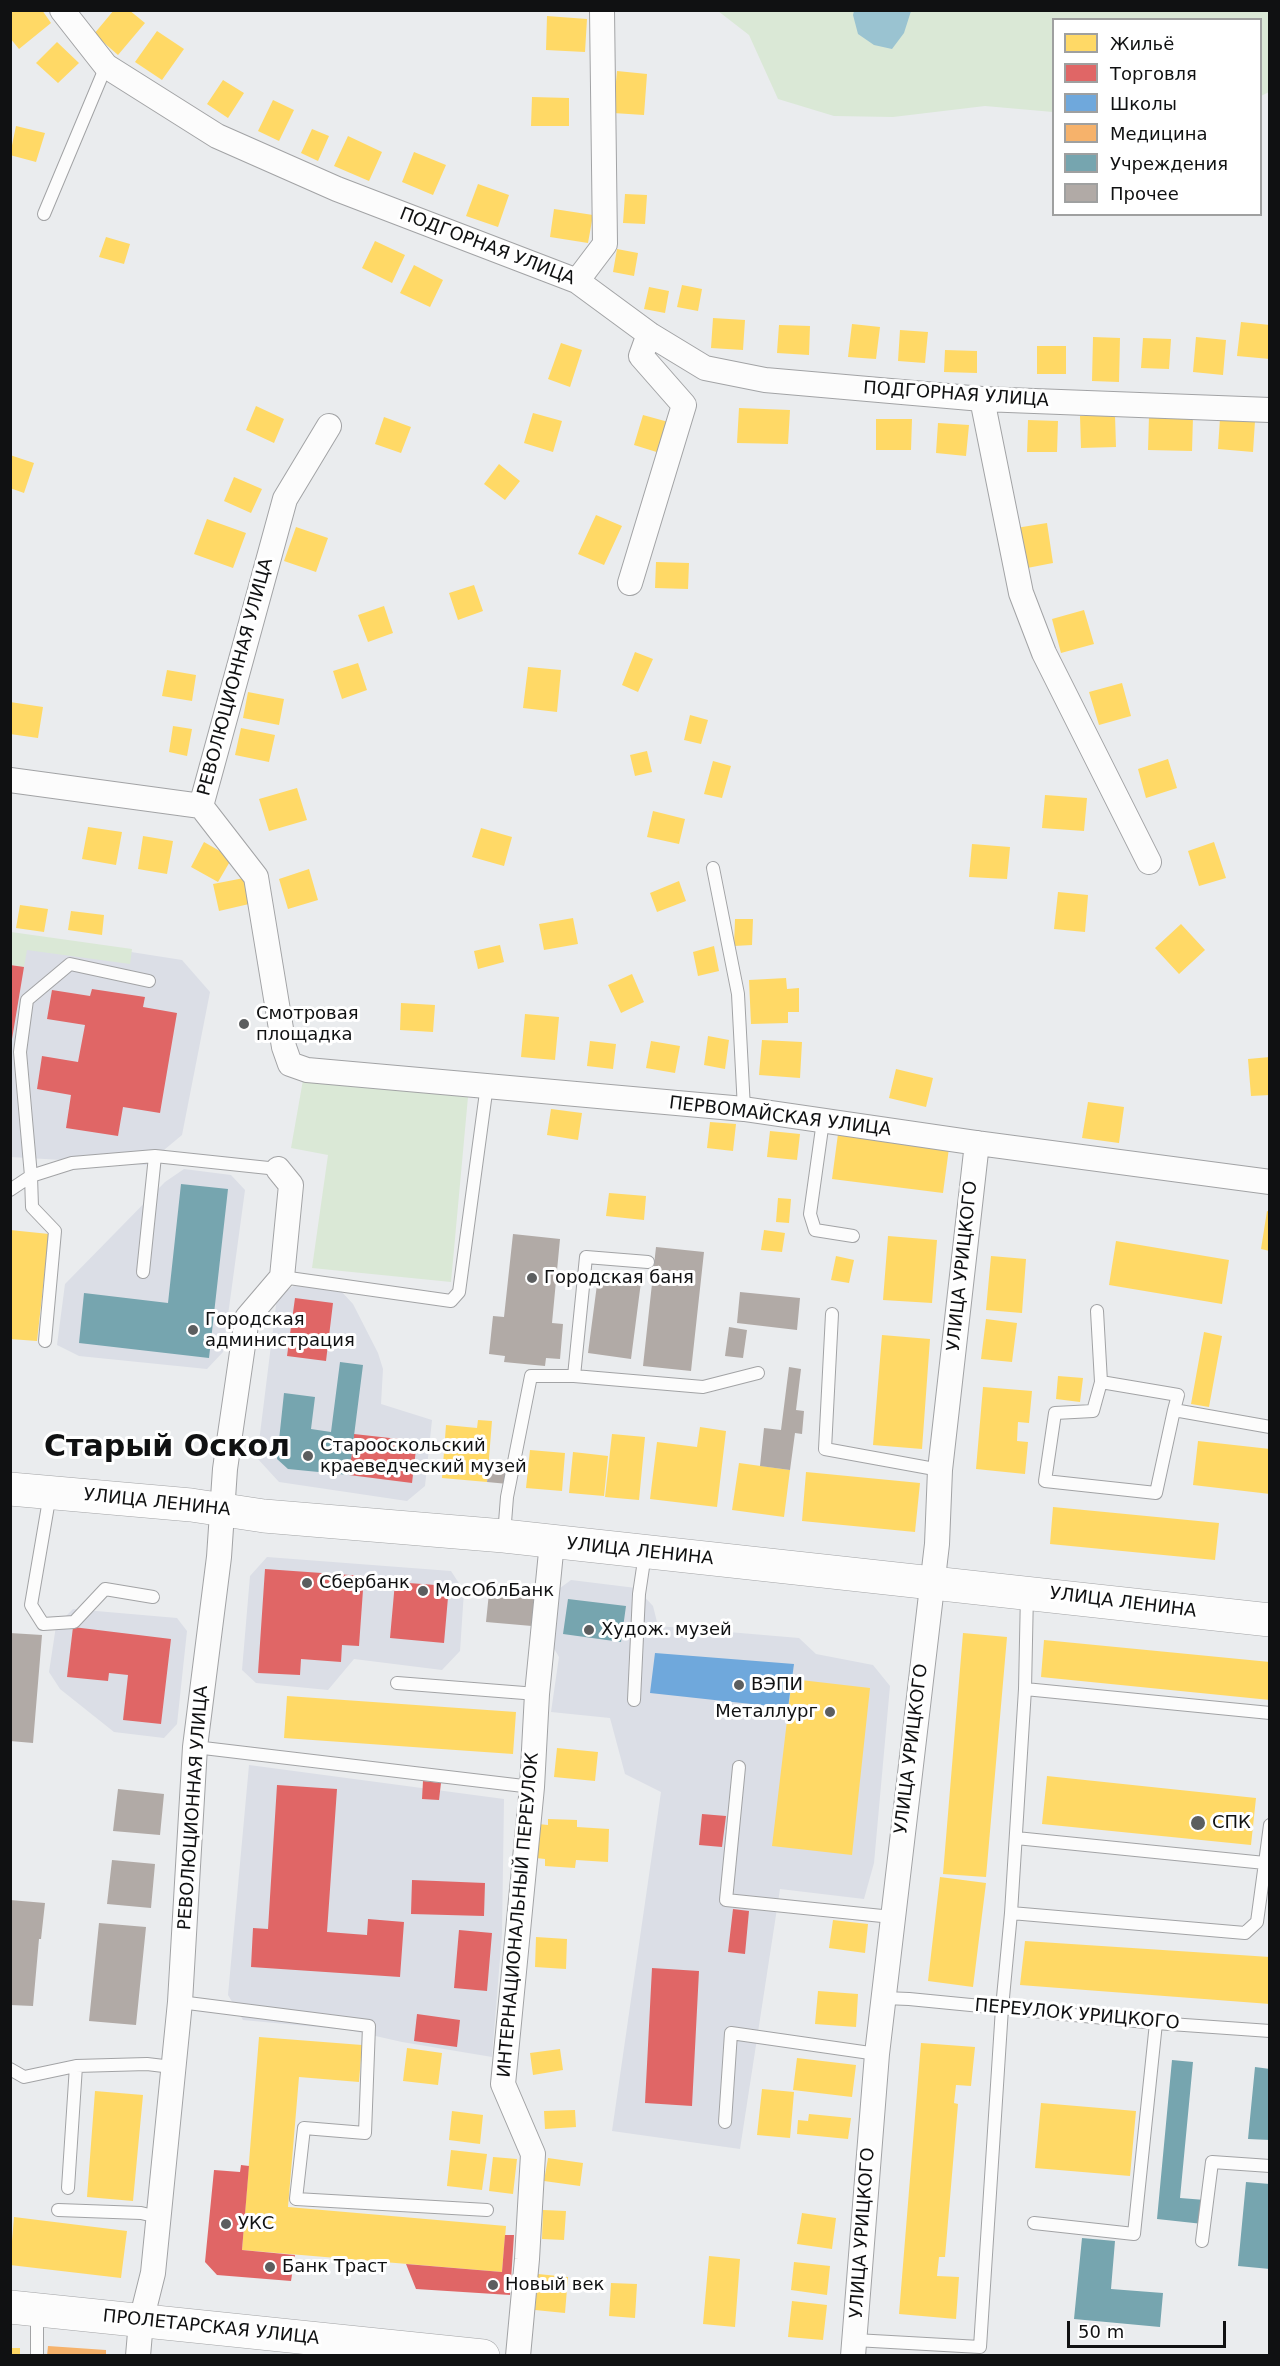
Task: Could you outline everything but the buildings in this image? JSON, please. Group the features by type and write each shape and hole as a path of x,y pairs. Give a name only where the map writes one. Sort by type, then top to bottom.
{"main road":[{"name":"УЛИЦА ЛЕНИНА","path":"10,1489 222,1509 264,1516 504,1536 1269,1620"},
{"name":"ПРОЛЕТАРСКАЯ УЛИЦА","path":"24,2308 483,2355"}],"street":[{"name":"ПОДГОРНАЯ УЛИЦА","path":"62,10 106,66 218,136 337,189 577,281 650,334 705,368 765,380 982,399 1269,410"},
{"path":"577,281 605,244 602,10"},
{"path":"630,583 684,405 641,356 650,334"},
{"path":"982,399 1021,593 1044,653 1149,862"},
{"name":"РЕВОЛЮЦИОННАЯ УЛИЦА","path":"290,1064 284,1047 256,877 201,806 285,500 329,426"},
{"path":"10,780 201,806"},
{"name":"ПЕРВОМАЙСКАЯ УЛИЦА","path":"290,1064 307,1070 744,1109 1269,1182"},
{"name":"УЛИЦА УРИЦКОГО","path":"854,2348 877,2054 937,1544 940,1470 977,1143"},
{"path":"278,1169 291,1185 282,1277"},
{"name":"РЕВОЛЮЦИОННАЯ УЛИЦА","path":"138,2355 141,2321 153,2273 180,2002 195,1747 219,1557 225,1469 247,1318 282,1277"},
{"name":"ИНТЕРНАЦИОНАЛЬНЫЙ ПЕРЕУЛОК","path":"518,2355 527,2259 533,2154 503,2084 532,1787 537,1694 552,1542"}],"lane":[{"path":"44,214 106,66"},
{"path":"713,868 738,994 744,1109"},
{"path":"45,1341 55,1231 32,1208 20,1052 27,1000 70,964 149,981"},
{"path":"282,1277 451,1301 459,1292 487,1085"},
{"path":"823,1121 810,1214 815,1230 853,1236"},
{"path":"142,1272 155,1156"},
{"path":"10,1190 31,1176 72,1163 155,1156 278,1169"},
{"path":"574,1376 586,1257 648,1262"},
{"path":"1097,1311 1101,1382 1093,1411 1055,1413 1045,1480 1156,1493 1178,1395 1101,1382"},
{"path":"832,1314 825,1449 940,1470"},
{"path":"504,1536 507,1497 531,1376 574,1376 703,1387 758,1373"},
{"path":"1174,1410 1269,1427"},
{"path":"51,1492 31,1605 43,1624 74,1622 105,1589 153,1597"},
{"path":"634,1700 639,1594 645,1553"},
{"path":"854,2348 980,2347 1002,2008 1016,1838 1025,1689 1027,1592"},
{"path":"397,1683 537,1694"},
{"path":"1025,1689 1269,1713"},
{"path":"195,1747 532,1787"},
{"path":"739,1767 726,1900 892,1917"},
{"path":"1011,1913 1245,1933 1257,1922 1269,1825"},
{"path":"1016,1838 1265,1863"},
{"name":"ПЕРЕУЛОК УРИЦКОГО","path":"884,1998 1269,2031"},
{"path":"180,2002 369,2026 365,2133 304,2128 296,2199 487,2210"},
{"path":"1034,2223 1134,2234 1156,2023"},
{"path":"725,2122 731,2033 877,2054"},
{"path":"10,2069 24,2077 76,2066 147,2064 172,2067"},
{"path":"68,2188 76,2066"},
{"path":"1202,2241 1212,2162 1269,2166"},
{"path":"58,2210 141,2213 158,2217"},
{"path":"24,2308 37,2355"}],"shaded area":[{"path":"10,933 182,960 210,992 182,1135 146,1165 11,1157"},
{"path":"184,1169 231,1175 245,1190 223,1352 207,1369 79,1356 57,1345 65,1284 165,1182"},
{"path":"298,1283 341,1291 353,1304 378,1353 383,1369 381,1404 432,1420 425,1486 407,1501 279,1482 257,1458 277,1297"},
{"path":"267,1557 451,1571 464,1591 460,1651 442,1670 354,1659 328,1690 256,1683 242,1670 250,1576"},
{"path":"571,1580 636,1588 653,1606 658,1626 799,1638 816,1654 873,1665 890,1686 874,1863 864,1899 780,1889 740,2149 612,2131 661,1792 625,1774 610,1718 551,1712 559,1657 547,1637 552,1594"},
{"path":"73,1609 177,1618 187,1631 177,1724 164,1738 114,1732 60,1689 49,1672 56,1626"},
{"path":"249,1765 504,1799 502,1934 492,2057 402,2042 349,2030 243,2020 228,1995"}],"green space":[{"path":"718,11 1269,11 1269,92 1262,96 1262,18 1052,18 1052,112 985,106 893,117 834,116 778,99 749,35"},
{"path":"11,932 132,949 130,964 27,950 24,967 11,965"},
{"path":"303,1080 468,1097 451,1282 312,1268 328,1155 291,1148"}],"water":[{"path":"854,10 911,11 904,33 892,49 874,45 858,34 853,15"}],"place":[{"name":"Смотровая площадка","path":"244,1024"},
{"name":"Городская баня","path":"532,1278"},
{"name":"Городская администрация","path":"193,1330"},
{"name":"Старооскольский краеведческий музей","path":"308,1456"},
{"name":"Сбербанк","path":"307,1583"},
{"name":"МосОблБанк","path":"423,1591"},
{"name":"Худож. музей","path":"589,1630"},
{"name":"ВЭПИ","path":"739,1685"},
{"name":"Металлург","path":"830,1712"},
{"name":"СПК","path":"1198,1823"},
{"name":"УКС","path":"226,2224"},
{"name":"Банк Траст","path":"270,2267"},
{"name":"Новый век","path":"493,2285"}],"district":[{"name":"Старый Оскол","path":"167,1448"}]}
